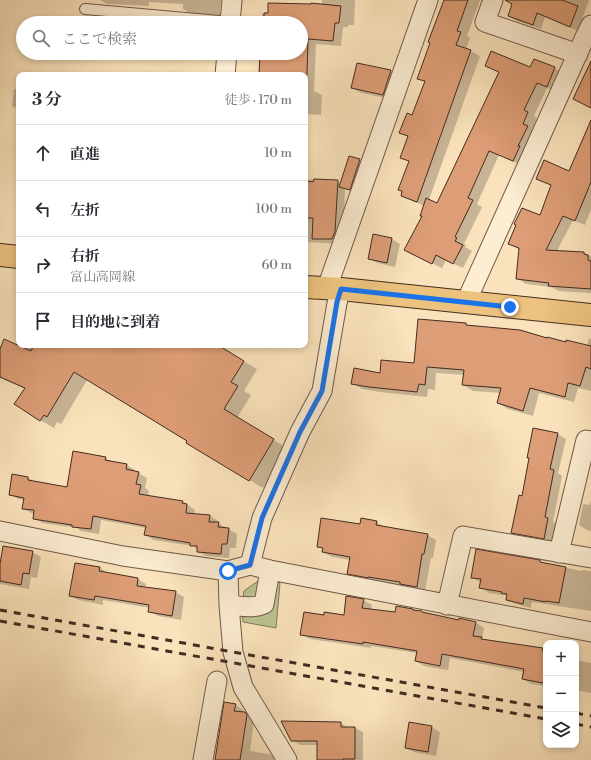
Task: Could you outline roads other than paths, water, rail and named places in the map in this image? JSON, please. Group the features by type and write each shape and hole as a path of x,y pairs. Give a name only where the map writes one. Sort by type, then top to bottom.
{"main road":[{"path":"0,255 16,257"},
{"path":"308,287 591,315"}],"street":[{"path":"231,16 232,0"},
{"path":"250,565 262,518 300,432 322,391 337,302 334,289 428,0"},
{"path":"493,0 485,22 578,54"},
{"path":"466,302 578,54 589,33"},
{"path":"224,72 226,60"},
{"path":"560,553 586,440 591,441"},
{"path":"0,531 123,556 228,571 250,565 447,605 591,632"},
{"path":"447,605 463,536 591,558"},
{"path":"229,605 260,606 264,604 270,570"},
{"path":"228,571 232,652 243,687 287,760"},
{"path":"203,760 217,681"}],"lane":[{"path":"85,9 158,16"}],"railway":[{"path":"0,610 543,707"},
{"path":"0,621 543,718"},
{"path":"579,714 591,716"},
{"path":"579,725 591,727"}]}
